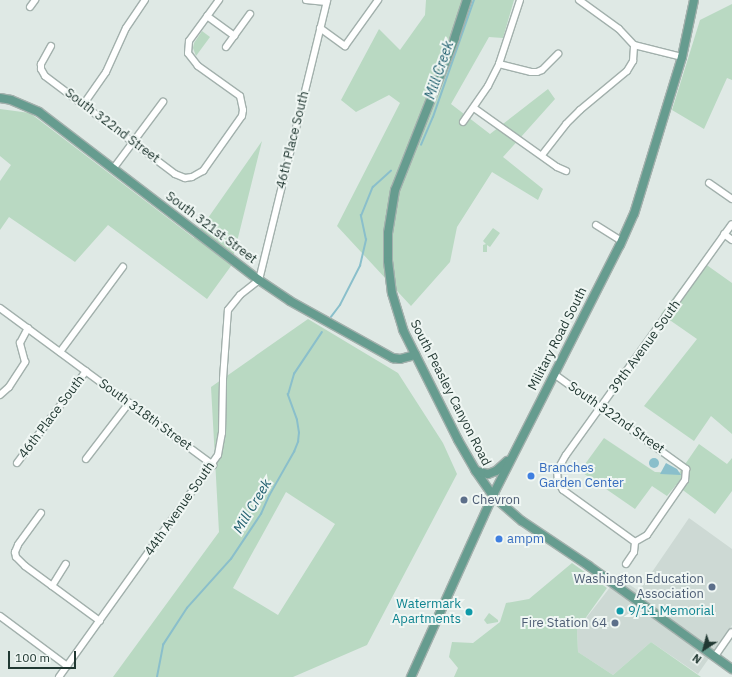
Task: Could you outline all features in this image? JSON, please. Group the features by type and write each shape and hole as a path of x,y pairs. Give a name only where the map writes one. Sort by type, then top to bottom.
{"main road":[{"name":"South Peasley Canyon Road","path":"467,0 455,38 395,190 388,233 388,261 392,293 404,330 458,440 476,471 493,495 522,521 732,669"},
{"name":"Military Road South","path":"411,677 493,495 622,241 634,214 682,57 694,0"},
{"name":"South 321st Street","path":"0,98 11,100 39,112 259,280 290,301 393,358 400,359 415,355"},
{"path":"476,471 485,474 493,472 511,458"}],"street":[{"path":"30,7 36,0"},
{"path":"83,105 106,72 126,28 144,0"},
{"path":"218,0 207,16 235,36"},
{"path":"306,0 327,1"},
{"path":"320,28 345,46 378,0"},
{"path":"463,122 488,86 499,64 520,0"},
{"path":"579,0 619,29 634,45 682,57"},
{"name":"46th Place South","path":"259,280 327,1"},
{"path":"226,47 250,14"},
{"name":"South 322nd Street","path":"51,46 41,64 41,69 45,76 175,174 186,178 192,178 203,171 242,116 243,106 240,96 198,66 188,53 189,41 207,16"},
{"path":"542,155 566,124 580,110 627,71 633,61 634,45"},
{"path":"499,64 537,72 542,70 558,54"},
{"path":"113,168 163,102"},
{"path":"474,108 557,167 566,171"},
{"path":"709,183 732,198"},
{"name":"39th Avenue South","path":"635,542 567,494 559,484 557,469 732,224"},
{"path":"596,225 622,241"},
{"path":"724,234 732,240"},
{"path":"60,352 123,267"},
{"name":"44th Avenue South","path":"59,677 213,465 221,444 223,372 228,310 236,299 259,280"},
{"name":"South 318th Street","path":"0,308 213,465"},
{"path":"0,395 9,387 25,362 20,343 28,328"},
{"name":"46th Place South","path":"17,463 86,371"},
{"name":"South 322nd Street","path":"554,374 686,469 685,480 647,535 635,542"},
{"path":"86,459 129,403"},
{"path":"40,513 18,545 15,555 25,566 100,621"},
{"path":"626,564 634,552 635,542"},
{"path":"52,586 66,564"},
{"path":"0,616 67,666"},
{"path":"715,656 732,632"}],"shaded area":[{"path":"689,518 732,549 732,625 698,674 651,642 613,675 578,652 577,630 618,577 639,591"}],"green space":[{"path":"426,0 514,0 503,38 489,37 451,104 490,134 548,89 555,99 503,157 543,189 538,200 492,172 457,227 450,262 411,306 337,226 400,103 389,95 356,112 341,100 379,29 400,50 425,15"},
{"path":"732,4 732,80 727,78 704,129 672,110 700,20"},
{"path":"202,31 210,37 196,56 193,48 194,43"},
{"path":"0,109 30,113 194,238 262,141 231,266 207,299 108,225 75,262 9,217 0,230 0,181 11,165 0,156"},
{"path":"493,228 500,233 490,247 487,245 487,252 483,252 483,245 486,244 483,241"},
{"path":"701,261 732,283 732,434 711,416 694,441 644,406 697,339 661,314"},
{"path":"308,319 398,373 443,443 457,474 367,645 293,677 113,677 219,532 211,387","holes":["286,492 335,524 278,615 233,588"]},
{"path":"604,438 655,472 679,473 699,444 727,464 732,458 732,491 715,514 676,485 667,496 652,486 635,509 580,471"},
{"path":"572,563 607,588 577,630 578,652 613,675 651,642 701,677 454,677 458,668 449,657 452,642 473,643 500,622 506,603 529,599"},
{"path":"489,613 498,620 498,622 487,624 484,620"}],"water":[{"path":"652,458 656,458 658,459 658,467 652,468 649,465 649,461"},
{"path":"666,463 677,469 681,475 660,474"}],"waterway":[{"name":"Mill Creek","path":"421,145 433,117 474,0"},
{"name":"Mill Creek","path":"331,317 340,305 360,266 366,240 361,216 373,187 391,171"},
{"name":"Mill Creek","path":"157,677 163,645 187,608 231,559 261,514 269,496 294,452 298,442 299,433 297,420 288,395 294,374 322,332"}],"place":[{"name":"Branches Garden Center","path":"531,476"},
{"name":"Chevron","path":"464,500"},
{"name":"ampm","path":"499,539"},
{"name":"Washington Education Association","path":"712,587"},
{"name":"9/11 Memorial","path":"620,611"},
{"name":"Watermark Apartments","path":"469,612"},
{"name":"Fire Station 64","path":"615,623"}]}
